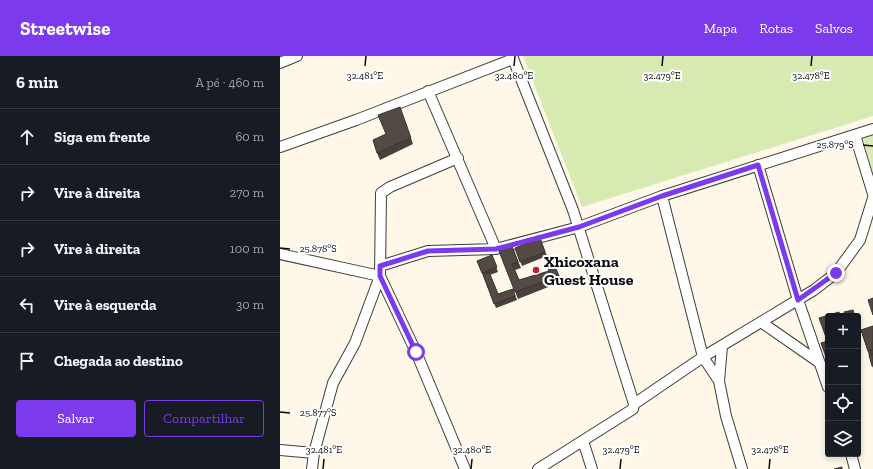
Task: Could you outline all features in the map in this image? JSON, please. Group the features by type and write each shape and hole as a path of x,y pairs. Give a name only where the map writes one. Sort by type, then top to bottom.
{"street":[{"path":"280,63 297,56"},
{"path":"280,147 356,120 513,57 579,227 609,329 634,404 633,409 538,469"},
{"path":"428,91 496,249"},
{"path":"280,254 380,271 428,251 496,249 579,227 662,196 873,129"},
{"path":"855,135 873,194"},
{"path":"312,469 314,453 333,383 355,343 380,271 380,197 382,190 458,158"},
{"path":"758,165 798,300 827,385"},
{"path":"662,196 703,357 719,380"},
{"path":"634,404 703,357 798,300 836,273 860,240 873,198"},
{"path":"380,271 466,469"},
{"path":"761,322 820,363"},
{"path":"722,346 719,380 726,416 742,469"},
{"path":"583,441 592,469"},
{"path":"280,450 314,453"},
{"path":"852,457 855,469"}],"green space":[{"path":"523,56 873,56 873,116 582,207"},
{"path":"873,135 873,172 863,138"}],"building":[{"path":"400,107 411,138 377,153 373,140 386,134 378,115"},
{"path":"540,238 545,252 520,262 515,248"},
{"path":"512,246 518,262 512,264 519,280 549,271 545,259 551,256 559,276 515,292 499,251"},
{"path":"492,255 497,267 482,273 477,261"},
{"path":"489,272 498,294 513,289 515,296 494,304 483,274"},
{"path":"873,298 873,315 868,300"},
{"path":"853,310 854,313 844,313"},
{"path":"825,316 825,334 819,318"},
{"path":"873,326 873,349 868,351 861,330"},
{"path":"825,342 825,351 824,351 821,343"},
{"path":"873,354 873,366 872,366 869,355"}],"place":[{"name":"Xhicoxana Guest House","path":"536,270"}],"route":[{"path":"416,352 380,276 380,266 428,251 496,249 579,227 662,196 758,165 798,300 836,273"}]}
